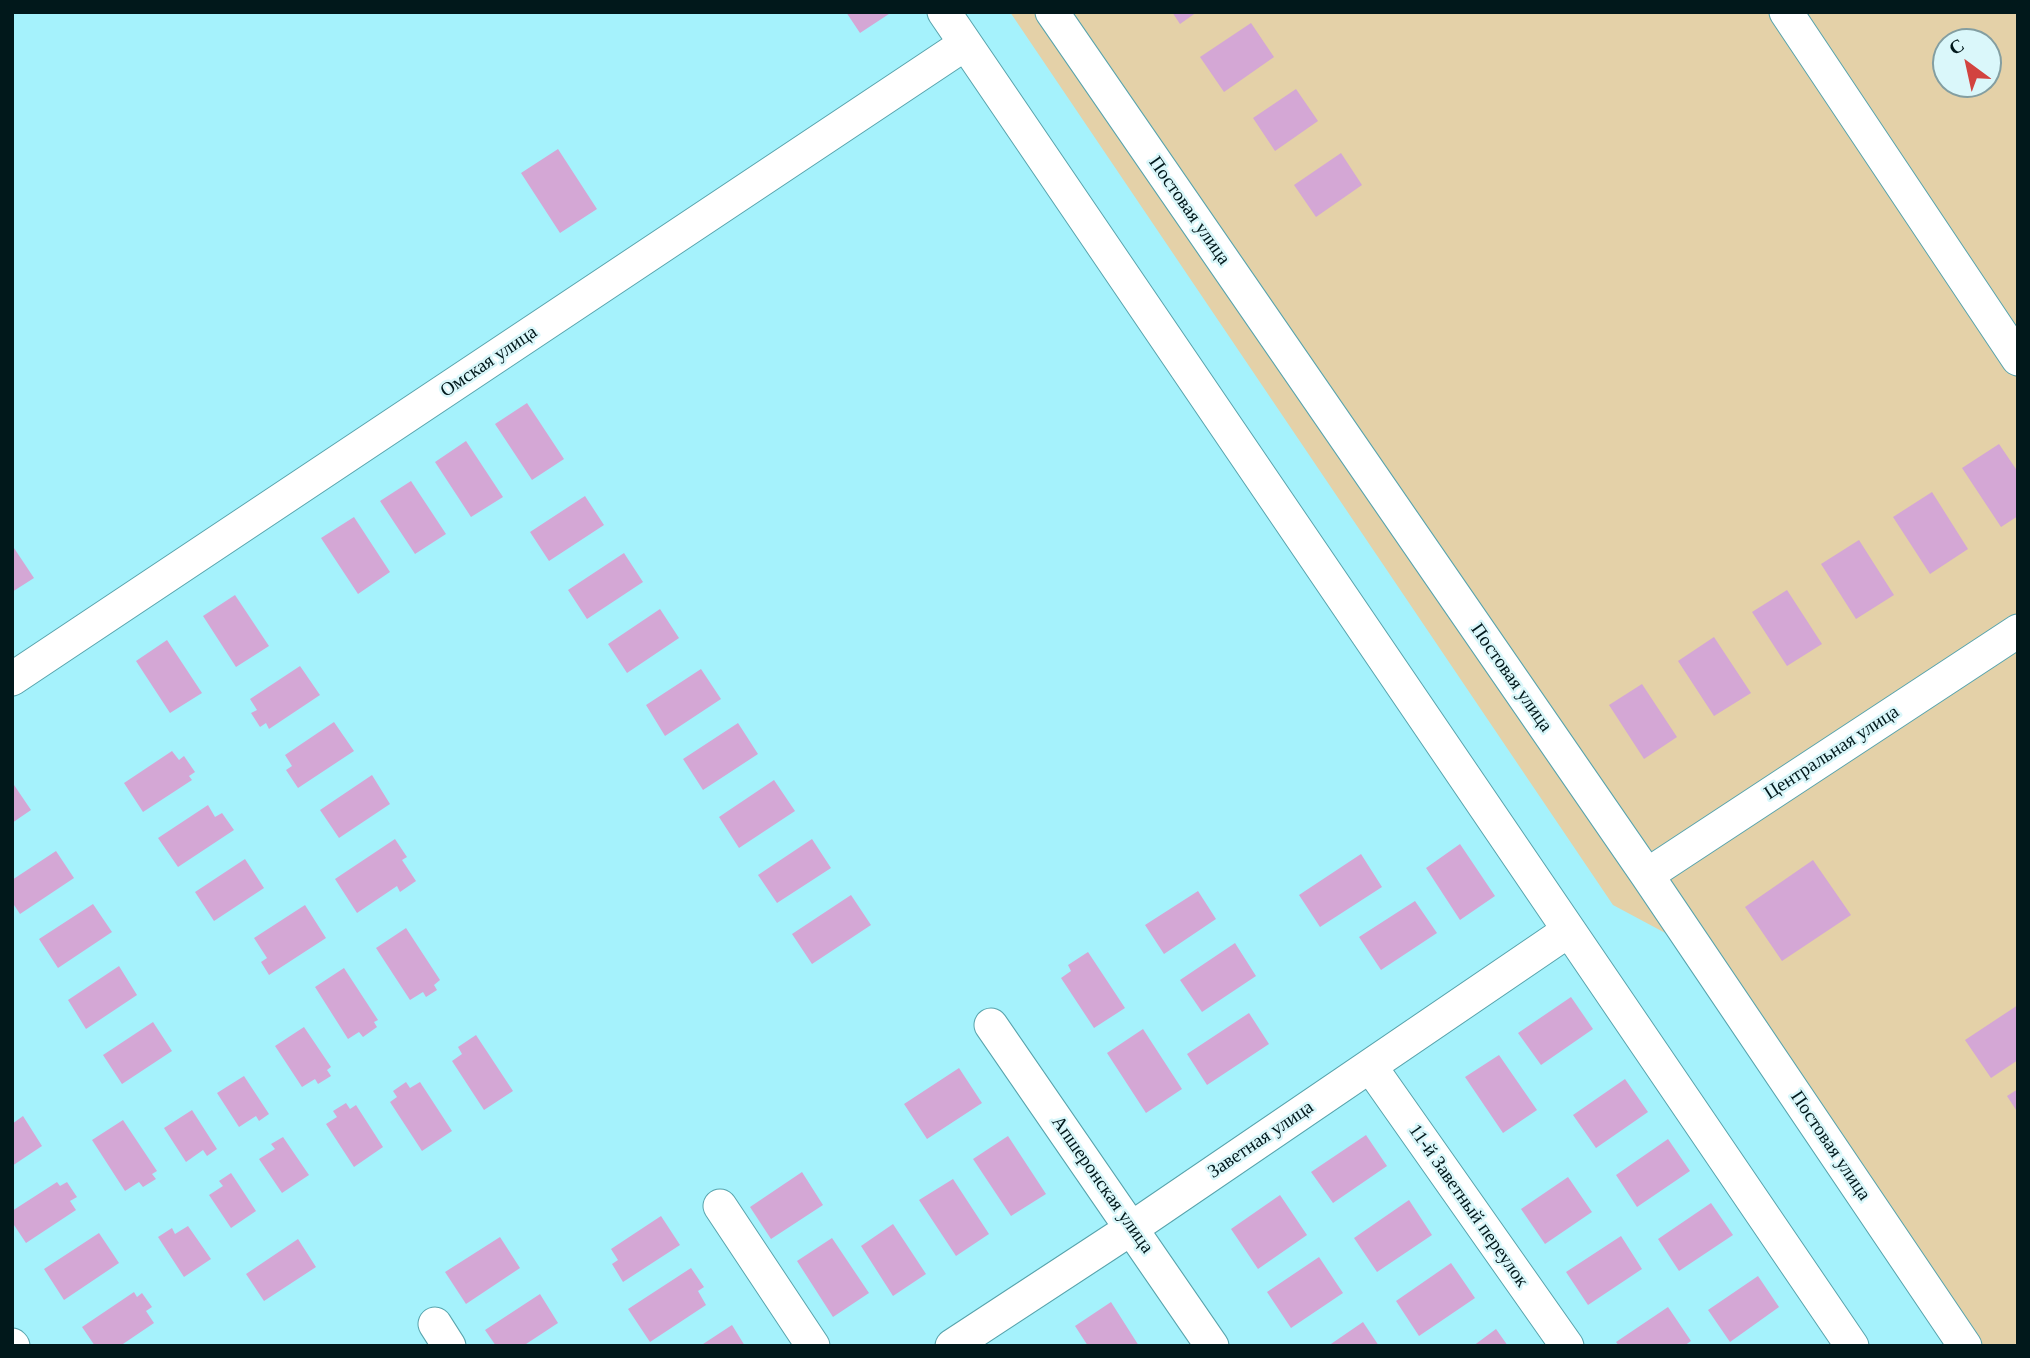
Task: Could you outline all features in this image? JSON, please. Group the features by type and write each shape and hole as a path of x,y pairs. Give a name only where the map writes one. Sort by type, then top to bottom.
{"street":[{"path":"944,12 1852,1346"},
{"name":"Постовая улица","path":"1052,12 1647,876 1965,1346"},
{"path":"1786,12 2018,359"},
{"name":"Омская улица","path":"12,679 965,44"},
{"name":"Центральная улица","path":"1647,876 2018,631"},
{"name":"Заветная улица","path":"952,1346 1132,1228 1568,931"},
{"name":"Апшеронская улица","path":"991,1025 1212,1346"},
{"name":"11-й Заветный переулок","path":"1370,1066 1567,1346"},
{"path":"720,1206 813,1346"}],"shaded area":[{"path":"1010,12 2018,12 2018,1346 1978,1346 1712,958 1613,905"}],"building":[{"path":"846,12 892,12 860,33"},
{"path":"1172,12 1197,12 1180,24"},
{"path":"1251,23 1274,57 1224,92 1200,57"},
{"path":"1296,89 1318,121 1275,151 1253,118"},
{"path":"558,149 597,209 560,233 521,173"},
{"path":"1341,153 1362,185 1316,217 1294,185"},
{"path":"527,403 564,459 532,480 495,424"},
{"path":"466,441 503,497 471,517 435,462"},
{"path":"1999,444 2018,472 2018,516 2001,527 1962,468"},
{"path":"411,481 446,534 415,554 380,501"},
{"path":"1932,492 1968,549 1930,574 1893,517"},
{"path":"585,496 604,525 549,561 530,532"},
{"path":"354,517 390,572 358,594 321,538"},
{"path":"1859,540 1894,595 1856,619 1821,564"},
{"path":"12,545 34,578 12,592"},
{"path":"624,553 643,582 587,619 568,590"},
{"path":"1787,590 1822,644 1787,666 1752,612"},
{"path":"235,595 269,646 236,667 203,616"},
{"path":"660,609 679,638 627,673 608,644"},
{"path":"1714,637 1751,693 1714,716 1678,661"},
{"path":"167,640 202,693 170,713 136,661"},
{"path":"300,666 320,695 269,729 266,723 260,727 251,713 257,710 250,699"},
{"path":"701,669 721,699 665,736 646,705"},
{"path":"1642,684 1677,737 1644,759 1609,705"},
{"path":"334,722 354,751 298,788 286,770 292,766 285,755"},
{"path":"738,723 758,754 703,790 683,759"},
{"path":"172,751 179,760 184,756 195,772 189,776 192,780 143,812 124,783"},
{"path":"372,775 390,804 339,838 320,810"},
{"path":"774,780 795,811 739,848 719,817"},
{"path":"12,782 31,810 12,823"},
{"path":"208,805 215,817 222,813 234,830 178,867 158,838"},
{"path":"395,839 407,857 402,860 416,881 400,892 397,886 357,913 335,879"},
{"path":"812,839 831,868 777,903 758,875"},
{"path":"1460,844 1495,896 1460,920 1426,868"},
{"path":"56,851 74,878 20,914 12,902 12,880"},
{"path":"1361,854 1382,887 1320,927 1299,895"},
{"path":"245,859 264,888 214,921 195,892"},
{"path":"1813,860 1851,915 1782,961 1745,907"},
{"path":"1198,891 1216,919 1164,954 1145,925"},
{"path":"851,895 871,925 812,964 792,934"},
{"path":"1415,901 1437,933 1381,970 1359,937"},
{"path":"93,904 112,932 58,968 39,939"},
{"path":"305,905 326,938 269,975 261,962 267,958 254,938"},
{"path":"406,928 440,980 434,985 437,990 426,997 423,992 410,1000 376,948"},
{"path":"1235,943 1256,976 1202,1012 1180,980"},
{"path":"1088,952 1125,1008 1094,1028 1061,978 1071,971 1068,965"},
{"path":"119,966 137,995 86,1029 68,1000"},
{"path":"344,968 378,1020 374,1022 377,1027 363,1037 359,1032 348,1039 315,987"},
{"path":"1571,997 1593,1029 1541,1065 1518,1033"},
{"path":"2018,1005 2018,1060 1991,1078 1965,1040"},
{"path":"1249,1013 1269,1044 1207,1085 1187,1054"},
{"path":"153,1022 172,1051 122,1084 103,1055"},
{"path":"304,1027 331,1067 327,1070 331,1076 318,1084 315,1079 302,1087 275,1046"},
{"path":"1143,1029 1182,1089 1146,1113 1107,1053"},
{"path":"476,1035 513,1091 484,1110 452,1061 462,1054 458,1047"},
{"path":"1499,1055 1537,1110 1503,1133 1465,1077"},
{"path":"959,1068 982,1103 927,1139 904,1104"},
{"path":"244,1076 269,1114 259,1121 256,1116 239,1127 217,1093"},
{"path":"1625,1079 1648,1112 1596,1148 1573,1115"},
{"path":"406,1082 410,1088 420,1082 452,1131 422,1151 390,1102 397,1097 393,1091"},
{"path":"2018,1089 2018,1113 2007,1096"},
{"path":"346,1103 350,1109 356,1105 383,1147 354,1167 326,1124 337,1117 333,1111"},
{"path":"192,1110 217,1149 207,1156 203,1150 186,1162 164,1128"},
{"path":"23,1116 42,1146 12,1166 12,1124"},
{"path":"123,1120 157,1171 152,1174 156,1179 143,1187 139,1182 125,1191 92,1140"},
{"path":"1366,1135 1387,1166 1333,1203 1311,1172"},
{"path":"1008,1136 1046,1194 1011,1216 973,1159"},
{"path":"283,1137 309,1175 282,1193 259,1159 275,1149 271,1144"},
{"path":"1668,1139 1690,1171 1637,1207 1616,1175"},
{"path":"802,1172 823,1205 771,1239 750,1207"},
{"path":"231,1173 256,1211 231,1228 209,1195 223,1186 219,1181"},
{"path":"1568,1177 1592,1212 1545,1244 1521,1209"},
{"path":"953,1179 989,1234 956,1256 919,1200"},
{"path":"57,1182 60,1186 67,1182 77,1197 70,1201 76,1210 26,1243 12,1222 12,1211"},
{"path":"1280,1195 1307,1235 1258,1269 1231,1229"},
{"path":"1409,1200 1432,1235 1377,1272 1354,1238"},
{"path":"1711,1203 1733,1235 1679,1271 1658,1239"},
{"path":"661,1216 680,1245 623,1282 612,1264 618,1260 611,1249"},
{"path":"893,1224 926,1274 893,1296 861,1246"},
{"path":"188,1226 211,1259 184,1277 158,1237 172,1228 175,1234"},
{"path":"99,1233 119,1263 64,1300 44,1269"},
{"path":"1621,1236 1642,1269 1588,1305 1566,1272"},
{"path":"500,1237 520,1268 466,1304 445,1272"},
{"path":"832,1238 869,1293 833,1317 797,1261"},
{"path":"298,1239 316,1267 264,1301 246,1274"},
{"path":"1319,1257 1343,1293 1291,1328 1267,1292"},
{"path":"1451,1263 1475,1298 1419,1336 1396,1301"},
{"path":"691,1268 704,1287 698,1291 706,1305 650,1342 628,1309"},
{"path":"1758,1276 1779,1307 1730,1342 1708,1310"},
{"path":"134,1292 137,1297 142,1293 152,1307 146,1311 154,1323 120,1346 95,1346 82,1327"},
{"path":"540,1294 558,1323 523,1346 496,1346 485,1330"},
{"path":"1111,1302 1139,1346 1088,1346 1075,1326"},
{"path":"1668,1307 1691,1341 1684,1346 1619,1346 1616,1342"},
{"path":"1363,1322 1379,1346 1328,1346"},
{"path":"732,1325 745,1346 700,1346"},
{"path":"1496,1329 1508,1346 1473,1346"}]}
